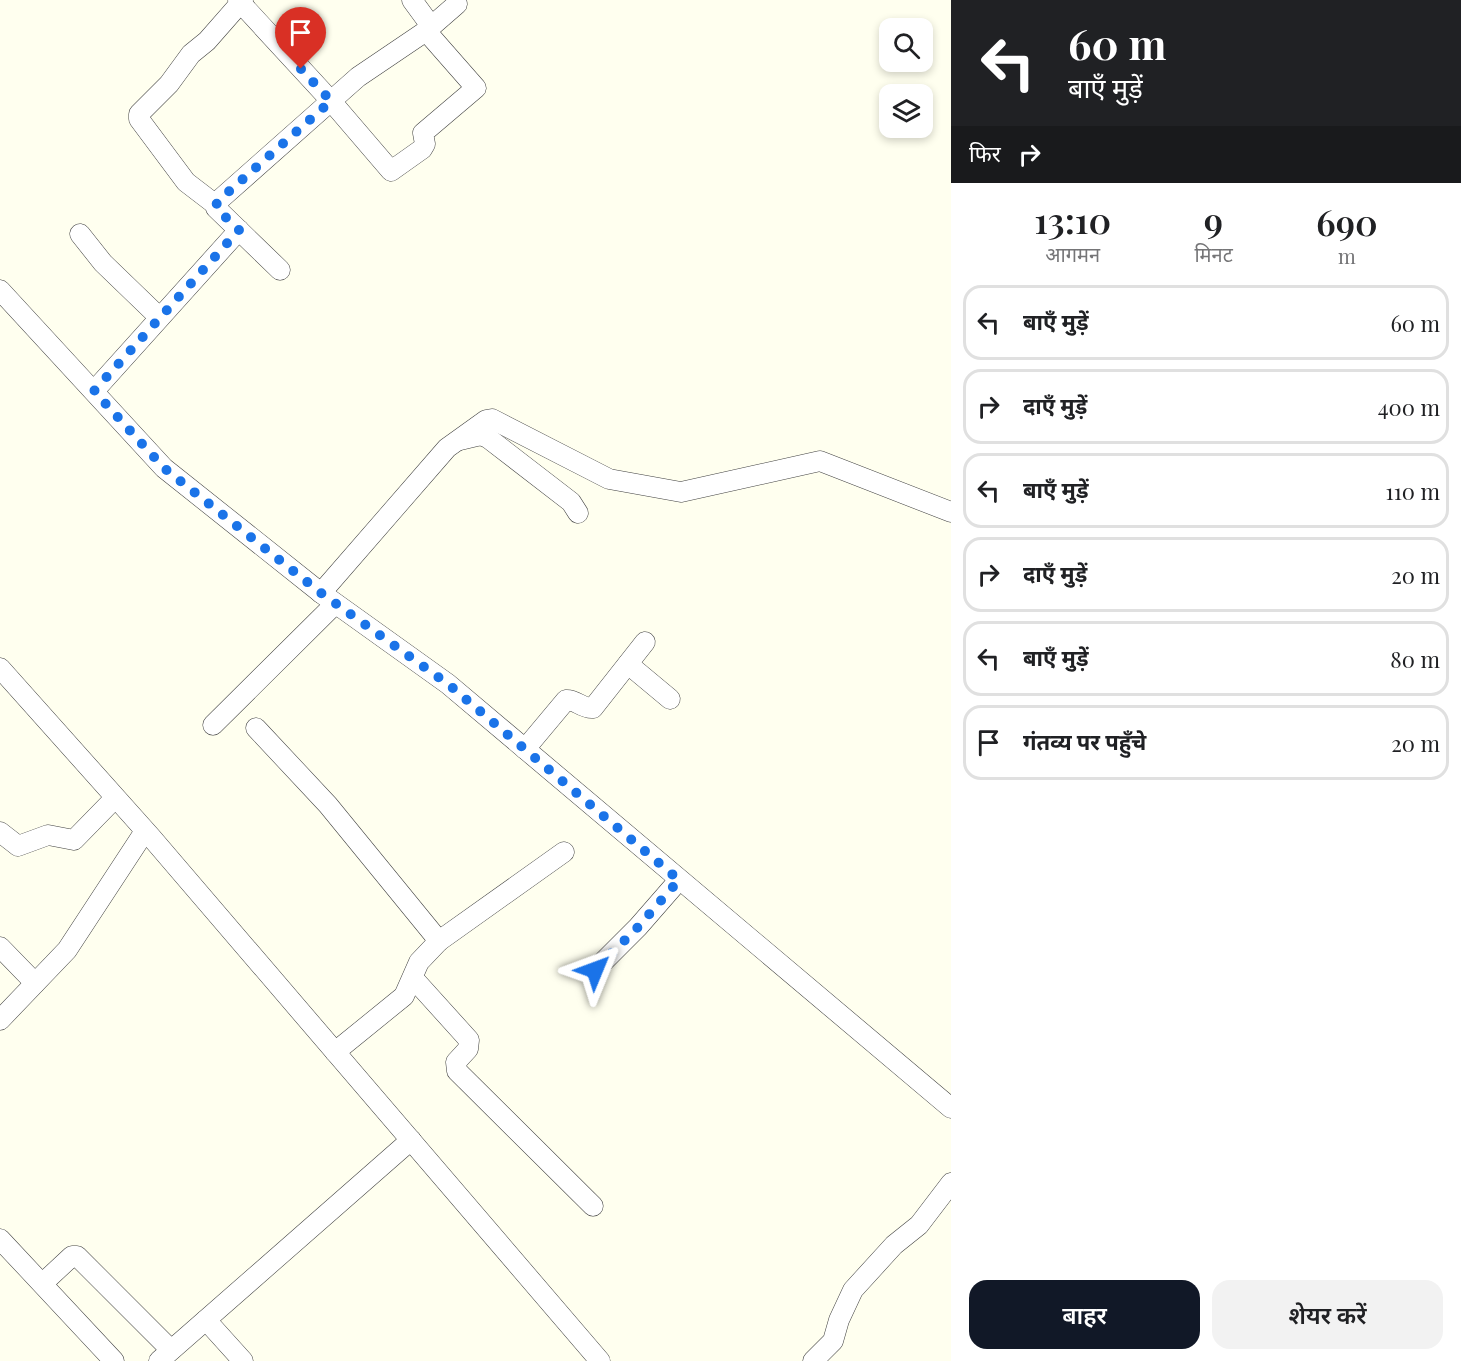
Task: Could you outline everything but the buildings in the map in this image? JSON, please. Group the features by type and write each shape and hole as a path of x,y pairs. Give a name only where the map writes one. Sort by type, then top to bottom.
{"street":[{"path":"280,270 216,205 182,177 139,119 138,114 169,84 191,54 207,41 240,1 331,101 388,170 394,171 425,147 422,136 426,131 476,88 428,29 412,0"},
{"path":"216,205 358,77 428,29 457,4"},
{"path":"94,391 239,230"},
{"path":"80,234 103,263 159,317"},
{"path":"0,290 164,468 328,598 448,684 951,1108"},
{"path":"213,725 328,598 447,448 486,420 492,419 609,479 681,492 820,461 951,512"},
{"path":"457,441 481,435 488,438 571,502 578,513"},
{"path":"525,748 566,699 572,699 586,708 593,708 645,642"},
{"path":"628,664 670,699"},
{"path":"3,679 146,831 600,1361"},
{"path":"256,728 328,805 439,941"},
{"path":"0,832 18,846 48,836 74,840 116,798"},
{"path":"0,1020 66,950 146,831"},
{"path":"335,1052 404,996 420,962 439,941 564,852"},
{"path":"595,970 638,927 679,880"},
{"path":"0,947 35,983"},
{"path":"413,978 469,1040 468,1048 456,1062 457,1071 593,1206"},
{"path":"42,1283 72,1256 77,1256 165,1356 411,1140"},
{"path":"813,1361 833,1341 839,1320 854,1290 894,1245 919,1225 951,1183"},
{"path":"0,1239 109,1359"},
{"path":"206,1320 243,1361"}],"route":[{"path":"301,69 331,101 217,202 216,208 239,230 94,391 164,468 321,593 448,684 679,880 638,927 595,970"}]}
